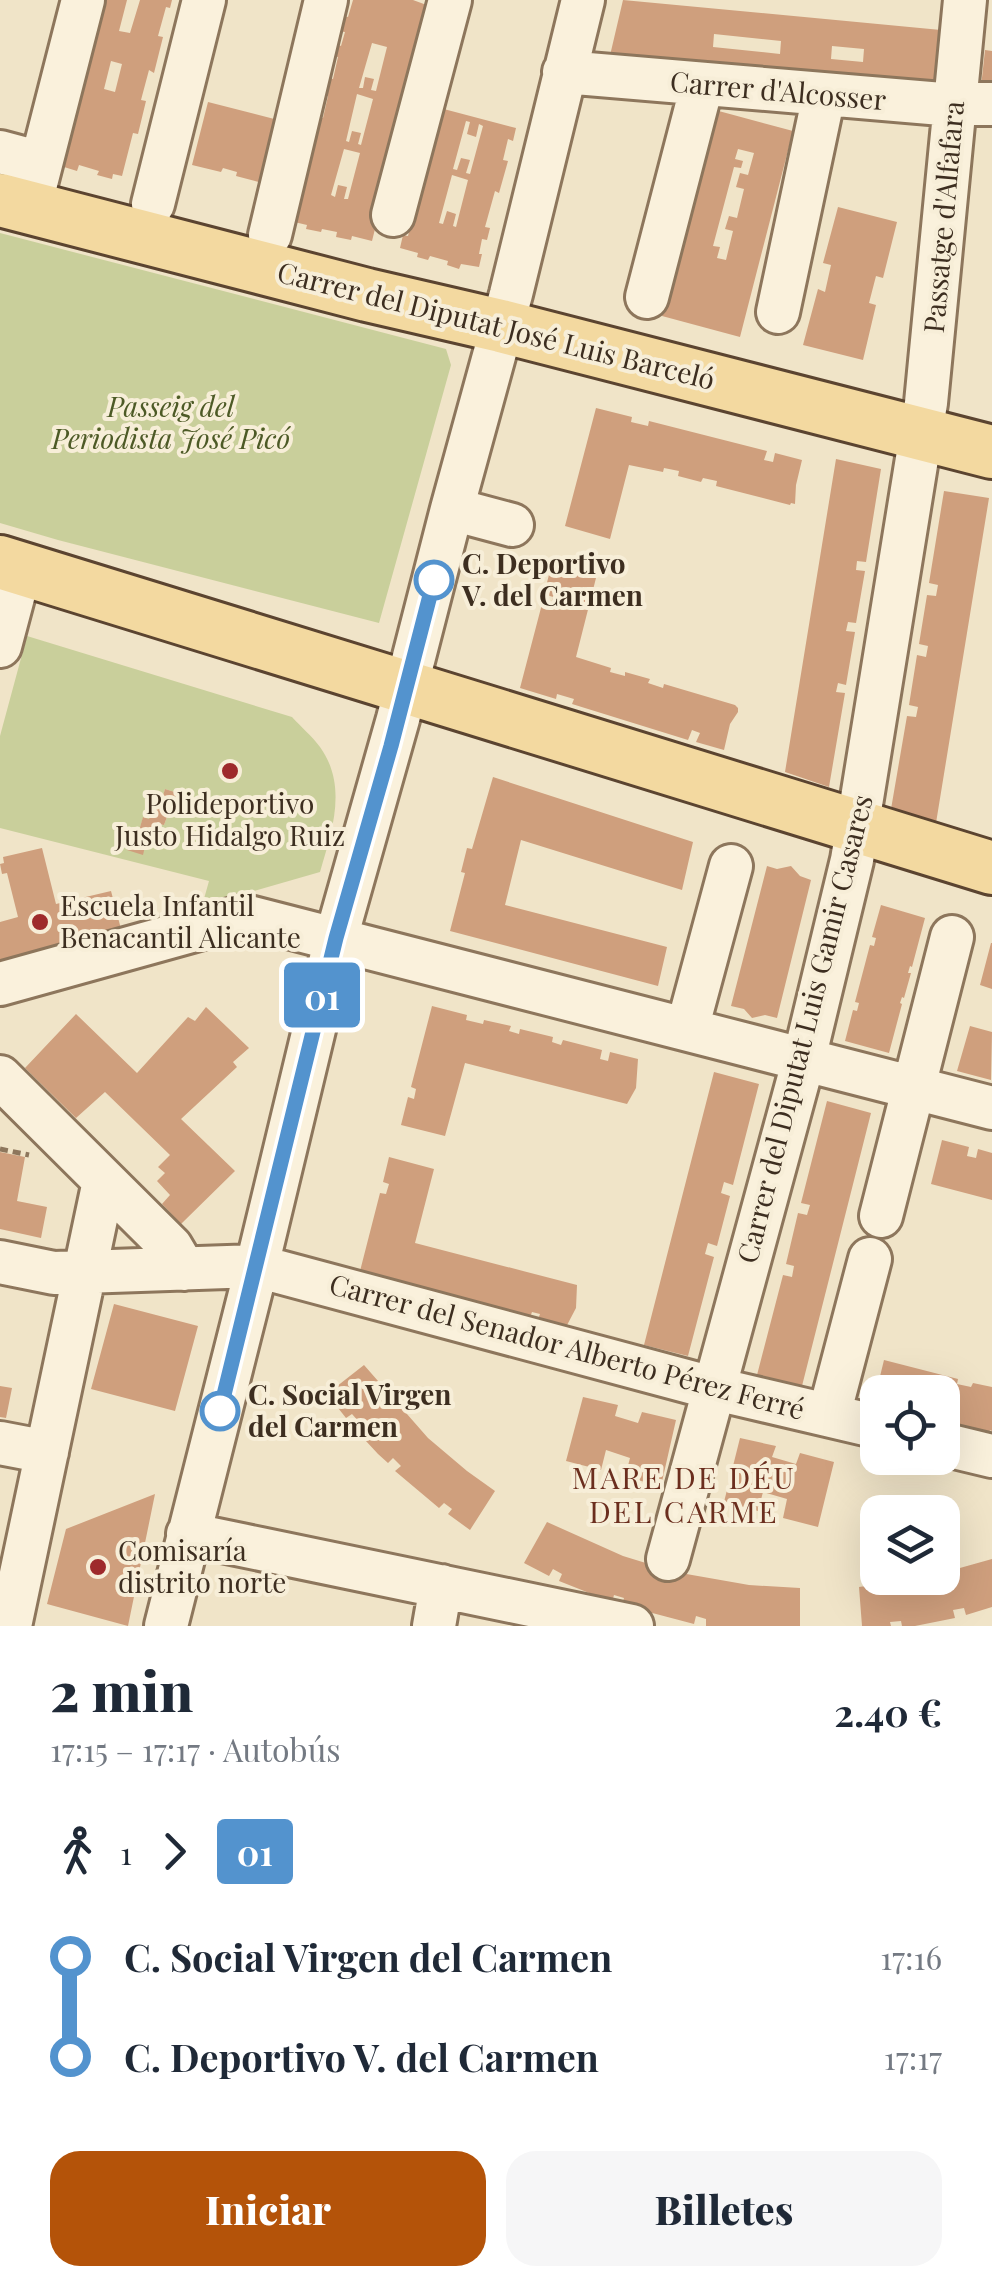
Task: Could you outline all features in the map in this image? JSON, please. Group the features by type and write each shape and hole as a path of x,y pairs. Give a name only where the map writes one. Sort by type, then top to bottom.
{"main road":[{"name":"Carrer del Diputat José Luis Barceló","path":"24,190 367,295 992,452"},
{"path":"10,564 992,868"}],"street":[{"path":"24,190 83,0"},
{"path":"154,204 204,0"},
{"path":"270,235 326,0"},
{"path":"393,215 450,0"},
{"path":"166,1626 336,938 511,294 583,0"},
{"path":"965,0 992,2"},
{"name":"Passatge d'Alfafara","path":"922,434 973,104 965,0"},
{"name":"Carrer d'Alcosser","path":"564,72 973,104"},
{"path":"647,297 702,85"},
{"path":"778,312 824,94"},
{"path":"0,152 24,190"},
{"name":"Carrer del Diputat Luis Gamir Casares","path":"668,1559 804,1059 852,860 922,434"},
{"path":"452,509 512,524"},
{"path":"0,646 10,564"},
{"path":"687,1030 731,866"},
{"path":"0,984 245,916 992,1108"},
{"path":"881,1216 952,937"},
{"path":"0,1078 171,1247 184,1269"},
{"path":"10,1626 104,1181"},
{"path":"829,1415 870,1258"},
{"name":"Carrer del Senador Alberto Pérez Ferré","path":"0,1262 54,1273 85,1274 257,1266 860,1423"},
{"path":"0,1443 47,1452"},
{"path":"960,1448 992,1456"},
{"path":"188,1534 438,1606 632,1626"}],"green space":[{"name":"Passeig del Periodista José Picó","path":"0,233 446,349 451,365 379,623 0,523"},
{"name":"Polideportivo Justo Hidalgo Ruiz","path":"27,636 292,717 320,747 334,777 335,809 320,872 202,906 209,881 0,828 0,736","holes":["165,789 181,794 176,810 170,809 164,825 158,824 154,839 147,838 142,854 127,849 132,833 138,834 143,818 149,819 154,804 160,805"]}],"building":[{"path":"98,0 127,0 119,31 130,33 140,0 172,0 170,8 166,7 158,36 163,37 154,73 149,70 141,100 146,101 138,134 133,133 122,176 113,174 112,179 79,165 77,171 57,160","holes":["111,61 122,64 115,92 104,89"]},
{"path":"353,0 413,0 432,7 411,64 416,65 372,241 336,237 337,232 306,229 307,225 290,221 295,204 300,205 300,187 314,149 309,148 317,116 323,118 327,77 333,79 338,57 333,56 336,44 341,46 345,32 338,31 343,16 348,17","holes":["372,43 387,47 376,91 371,90 374,79 365,77 363,88 359,88","357,94 373,99 361,145 361,133 352,131 349,142 346,141","344,149 360,153 348,199 344,199 347,187 338,185 335,197 331,195"]},
{"path":"623,0 941,30 934,94 608,64","holes":["714,34 781,41 780,54 713,47","832,46 864,49 863,62 831,59"]},
{"path":"985,50 992,51 992,88 981,87"},
{"path":"208,102 282,121 266,184 223,168 221,172 192,165"},
{"path":"440,108 516,128 513,141 508,139 503,160 508,161 485,227 490,228 487,240 482,239 479,267 461,264 459,269 447,265 448,261 417,257 418,253 400,248 403,235 408,236","holes":["466,121 470,122 467,134 476,137 479,124 483,126 470,174 466,173 470,160 461,158 457,170 453,169","452,175 468,180 456,227 456,214 447,211 443,224 439,223"]},
{"path":"715,110 793,131 740,337 662,316","holes":["738,149 754,153 748,175 740,173 736,187 744,189 737,218 729,216 725,229 733,231 726,260 717,258 720,247 713,246 734,167 741,168 743,161 735,159"]},
{"path":"838,207 897,222 883,278 876,276 869,303 876,305 863,360 803,345 818,289 825,292 831,265 823,263"},
{"path":"596,408 632,417 631,422 648,426 649,421 767,451 764,460 773,462 775,453 802,460 795,504 716,486 717,481 703,478 701,482 678,476 679,471 629,465 610,539 565,526"},
{"path":"836,459 881,469 866,562 857,561 856,570 865,571 856,623 848,622 846,631 855,632 846,685 838,683 836,692 845,693 829,787 785,772"},
{"path":"944,491 989,498 936,823 890,815 907,716 916,717 918,707 909,705 917,655 926,657 928,646 919,644 927,595 936,596 938,585 929,583"},
{"path":"551,567 596,578 576,657 611,668 610,672 650,679 648,683 663,688 664,684 735,705 738,712 730,724 724,750 696,742 700,733 692,730 688,740 572,704 574,699 557,694 556,699 520,688 542,604 550,606 553,597 544,594"},
{"path":"493,777 693,842 682,890 521,840 505,905 667,947 658,986 450,931 465,873 461,872 467,848 472,849"},
{"path":"165,789 181,794 176,810 170,809 164,825 158,824 154,840 147,838 143,855 127,850 132,833 138,834 143,817 149,819 154,803 160,805"},
{"path":"42,848 56,904 111,891 121,929 0,964 0,922 18,917 7,873 2,874 0,864 4,863 3,857"},
{"path":"767,866 791,866 800,876 811,880 777,1018 752,1018 744,1009 731,1006"},
{"path":"881,905 925,918 889,1053 845,1041 853,1010 857,1011 859,1003 855,1002 870,945 874,946 876,938 872,937"},
{"path":"992,943 992,989 980,985"},
{"path":"432,1006 467,1015 466,1020 511,1026 509,1031 519,1034 520,1029 553,1037 552,1042 561,1045 563,1040 602,1050 600,1059 608,1061 610,1052 638,1059 636,1088 627,1104 465,1063 445,1136 401,1125 408,1097 414,1099 416,1089 411,1087"},
{"path":"206,1007 249,1048 233,1062 237,1067 181,1119 235,1171 181,1224 162,1204 170,1195 157,1181 165,1173 158,1167 170,1155 105,1092 76,1118 25,1068 76,1014 137,1073 188,1017 195,1021"},
{"path":"970,1026 992,1032 991,1080 957,1071"},
{"path":"714,1072 759,1084 733,1185 724,1182 721,1193 730,1196 717,1246 708,1243 705,1254 714,1257 688,1356 644,1345"},
{"path":"827,1101 871,1113 802,1386 757,1375 783,1275 792,1277 794,1266 786,1264 798,1213 807,1215 810,1205 801,1203"},
{"path":"942,1140 969,1147 967,1156 976,1158 978,1149 992,1153 992,1200 931,1184"},
{"path":"0,1152 25,1157 17,1201 47,1207 41,1238 0,1229"},
{"path":"389,1157 434,1169 415,1243 577,1285 576,1308 565,1329 537,1322 540,1314 532,1312 529,1320 490,1309 491,1305 481,1302 480,1307 448,1299 449,1294 439,1291 438,1296 396,1280 394,1285 359,1275 380,1193 386,1194 389,1184 383,1182"},
{"path":"114,1304 198,1326 175,1411 91,1389"},
{"path":"884,1360 942,1375 880,1375"},
{"path":"364,1365 428,1438 495,1491 470,1530 448,1514 452,1509 444,1503 439,1508 395,1471 401,1466 393,1458 388,1463 378,1454 353,1427 359,1422 352,1414 346,1418 327,1394"},
{"path":"960,1385 992,1387 992,1431 988,1434 960,1426"},
{"path":"0,1386 12,1388 6,1418 0,1417"},
{"path":"583,1397 618,1405 615,1416 638,1423 642,1412 676,1420 661,1486 625,1477 630,1458 606,1450 601,1470 566,1461"},
{"path":"740,1438 776,1446 772,1457 796,1464 800,1453 834,1462 818,1527 783,1518 787,1499 763,1492 758,1511 724,1502"},
{"name":"Comisaría distrito norte","path":"155,1494 128,1626 47,1604 66,1529"},
{"path":"547,1522 623,1556 675,1572 749,1585 800,1588 800,1626 706,1626 706,1619 696,1616 694,1624 622,1605 624,1598 614,1595 612,1602 559,1581 562,1574 553,1569 549,1576 524,1563"},
{"path":"992,1559 992,1607 966,1615 964,1608 953,1610 955,1618 915,1626 902,1626 901,1621 890,1622 891,1626 862,1626 859,1587 860,1595 960,1595 960,1568"}],"bus line":[{"name":"01","path":"220,1411 336,938 434,580"}],"place":[{"name":"C. Deportivo V. del Carmen","path":"434,580"},
{"name":"Polideportivo Justo Hidalgo Ruiz","path":"230,771"},
{"name":"Escuela Infantil Benacantil Alicante","path":"40,922"},
{"name":"C. Social Virgen del Carmen","path":"220,1411"},
{"name":"Comisaría distrito norte","path":"98,1567"}],"district":[{"name":"MARE DE DÉU DEL CARME","path":"684,1496"}]}
